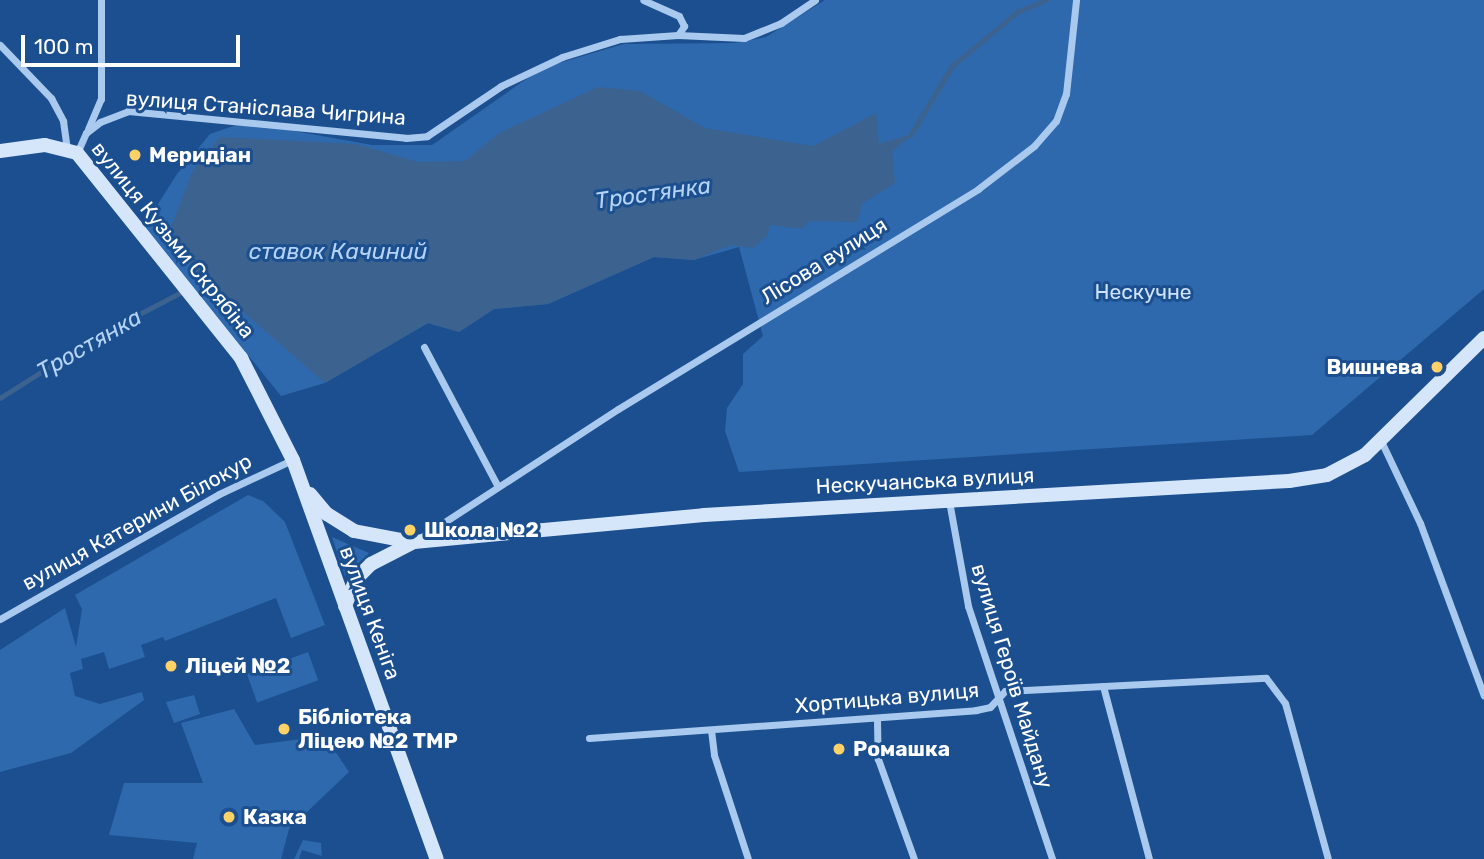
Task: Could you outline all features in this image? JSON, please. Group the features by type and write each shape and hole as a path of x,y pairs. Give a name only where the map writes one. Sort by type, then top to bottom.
{"street":[{"path":"72,151 86,133 101,99 101,0"},
{"path":"643,0 679,16 684,26 678,35"},
{"name":"вулиця Станіслава Чигрина","path":"86,133 107,116 128,111 406,138 427,136 501,86 562,57 620,39 678,35 744,38 781,23 815,0"},
{"name":"Лісова вулиця","path":"414,542 876,248 978,189 1034,146 1056,121 1066,93 1076,0"},
{"path":"0,45 51,98 63,121 72,151"},
{"name":"вулиця Кузьми Скрябіна","path":"0,151 31,145 72,151 217,323 264,399 293,460"},
{"name":"Нескучанська вулиця","path":"345,606 356,579 371,564 414,542 704,515 1289,481 1348,467 1381,441 1484,338"},
{"path":"424,347 498,487"},
{"path":"1381,441 1420,523 1484,696"},
{"name":"вулиця Кеніга","path":"293,460 437,859"},
{"name":"вулиця Катерини Білокур","path":"0,619 219,494 293,460"},
{"path":"301,482 327,514 354,531 414,542"},
{"name":"вулиця Героїв Майдану","path":"949,501 962,586 1052,859"},
{"name":"Хортицька вулиця","path":"589,738 877,720 990,708 1005,691 1266,678 1285,703 1328,859"},
{"path":"1103,686 1149,859"},
{"path":"877,720 878,759 915,859"},
{"path":"711,730 714,755 748,859"}],"green space":[{"name":"Нескучне","path":"825,0 1484,0 1484,289 1312,435 739,472 725,431 727,408 743,384 743,354 763,336 739,247 694,260 654,257 548,304 494,309 459,332 428,323 325,383 281,396 144,226 177,174 210,134 245,122 372,145 432,145 542,68 624,44 735,43 766,37"},
{"path":"248,495 263,501 285,522 325,625 291,638 276,598 165,641 163,637 141,645 145,657 109,669 104,652 81,659 83,669 70,673 75,696 100,704 142,692 144,700 71,753 0,772 0,650 65,608 76,647 82,609 75,595"},
{"path":"332,537 369,553 345,576"},
{"path":"308,652 318,680 257,702 247,674"},
{"path":"194,695 200,714 174,723 166,702"},
{"path":"234,709 255,745 325,736 349,772 289,829 281,859 193,859 197,843 109,835 124,783 203,783 181,723"},
{"path":"303,840 321,843 322,856 302,850 299,859 294,859"}],"water":[{"name":"ставок Качиний","path":"598,87 640,91 705,128 813,146 876,113 879,144 915,133 892,152 895,183 862,204 857,222 810,221 802,229 770,225 767,236 753,248 731,245 694,260 654,257 548,304 494,309 459,332 428,323 325,383 193,268 171,227 192,172 220,137 356,144 418,162 465,161 499,133"}],"waterway":[{"name":"Тростянка","path":"910,136 952,66 1017,12 1046,0"},
{"name":"Тростянка","path":"200,280 208,275"},
{"name":"Тростянка","path":"0,398 103,333 180,293"}],"place":[{"name":"Меридіан","path":"135,155"},
{"name":"Вишнева","path":"1437,367"},
{"name":"Школа №2","path":"410,530"},
{"name":"Ліцей №2","path":"171,666"},
{"name":"Бібліотека Ліцею №2 ТМР","path":"284,729"},
{"name":"Ромашка","path":"839,749"},
{"name":"Казка","path":"229,817"}]}
